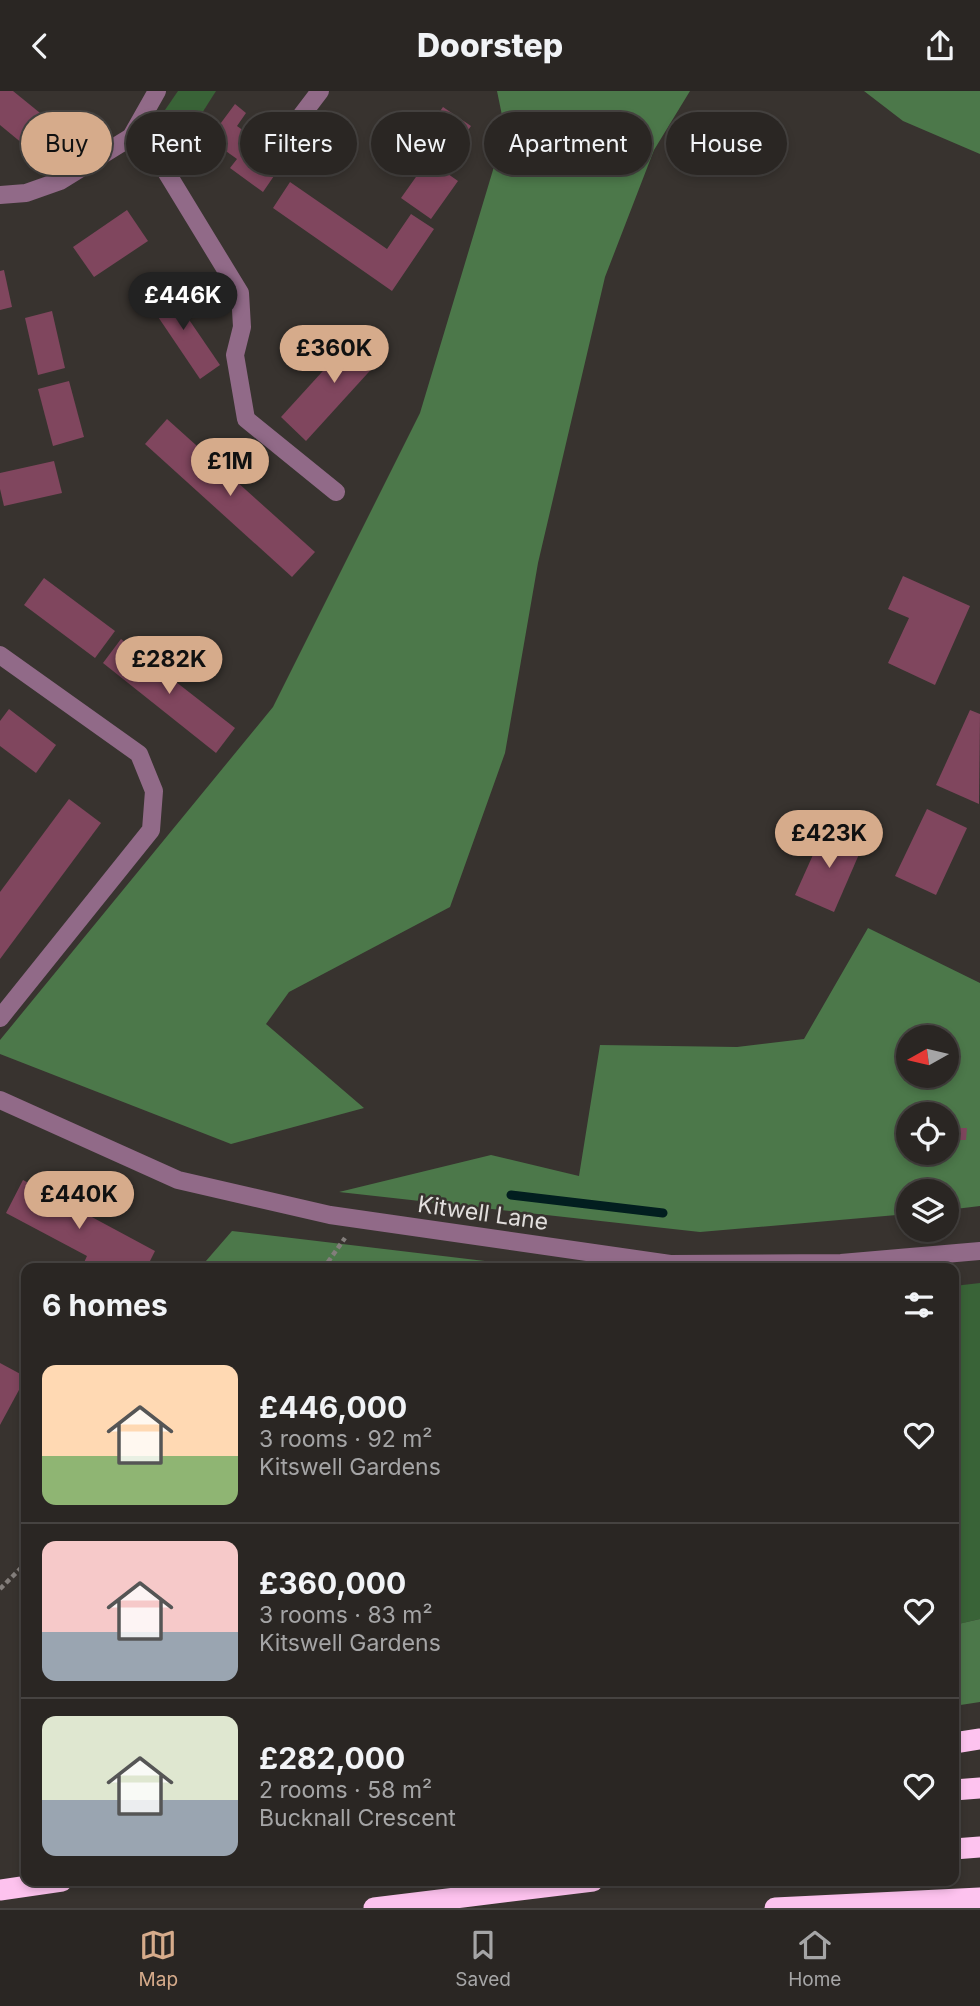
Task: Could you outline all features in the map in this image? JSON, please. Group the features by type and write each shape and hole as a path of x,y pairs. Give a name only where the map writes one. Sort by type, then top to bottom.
{"highway":[{"path":"959,1742 980,1739"},
{"path":"959,1790 980,1788"},
{"path":"959,1849 980,1847"},
{"path":"0,1890 28,1886"},
{"path":"374,1908 552,1886"},
{"path":"775,1908 980,1898"}],"street":[{"path":"146,112 158,91"},
{"path":"304,112 320,91"},
{"path":"0,195 26,193 60,181 126,140"},
{"path":"168,175 240,293 242,327 235,355 246,419 336,492"},
{"path":"0,655 139,754 154,791 151,830 0,1019"},
{"name":"Kitwell Lane","path":"0,1100 178,1180 330,1215 663,1263"},
{"name":"Kitwell Lane","path":"841,1263 980,1251"}],"path":[{"path":"327,1263 356,1219"},
{"path":"0,1589 21,1568"}],"green space":[{"path":"178,91 216,91 203,112 165,110"},
{"path":"497,91 690,91 677,112 666,112 666,130 652,155 652,112 501,112"},
{"path":"864,91 980,91 980,154 903,121"},
{"path":"491,175 644,175 605,277 538,563 505,753 450,907 289,992 266,1024 364,1108 231,1144 0,1054 0,1040 273,707 420,413"},
{"path":"868,928 980,983 980,1206 959,1209 959,1179 896,1179 896,1215 700,1232 339,1192 491,1155 579,1176 600,1045 737,1047 804,1039"},
{"path":"232,1231 501,1263 204,1263"},
{"path":"980,1283 980,1619 959,1624 959,1285"},
{"path":"980,1619 980,1702 959,1705 959,1624"}],"building":[{"path":"0,91 13,91 39,112 21,112 21,142 0,125"},
{"path":"235,104 245,112 240,112 237,126 240,128 240,175 275,175 263,192 230,168 237,159 226,151 226,116"},
{"path":"417,175 450,175 458,181 431,219 401,198"},
{"path":"290,182 387,249 411,214 434,229 392,291 273,208"},
{"path":"127,210 148,241 94,277 73,247"},
{"path":"4,270 12,307 0,310 0,271"},
{"path":"166,286 220,365 200,379 146,299"},
{"path":"52,311 65,368 38,375 25,318"},
{"path":"362,328 387,352 306,441 281,417"},
{"path":"69,381 84,437 53,446 38,389"},
{"path":"167,419 315,552 292,577 145,444"},
{"path":"54,461 62,493 4,506 0,473"},
{"path":"903,576 970,606 935,685 888,663 909,618 888,609"},
{"path":"44,578 115,631 95,658 24,605"},
{"path":"121,639 235,728 216,753 103,663"},
{"path":"9,709 56,745 36,773 0,746 0,721"},
{"path":"970,710 980,714 979,804 936,785"},
{"path":"69,799 101,823 0,959 0,892"},
{"path":"927,809 967,828 936,895 895,876"},
{"path":"825,828 863,845 834,912 795,895"},
{"path":"959,1128 967,1128 966,1140 959,1140"},
{"path":"23,1180 155,1251 149,1263 84,1263 87,1256 6,1213"},
{"path":"0,1363 21,1374 21,1386 0,1425"}],"waterway":[{"path":"511,1195 663,1213"}]}
